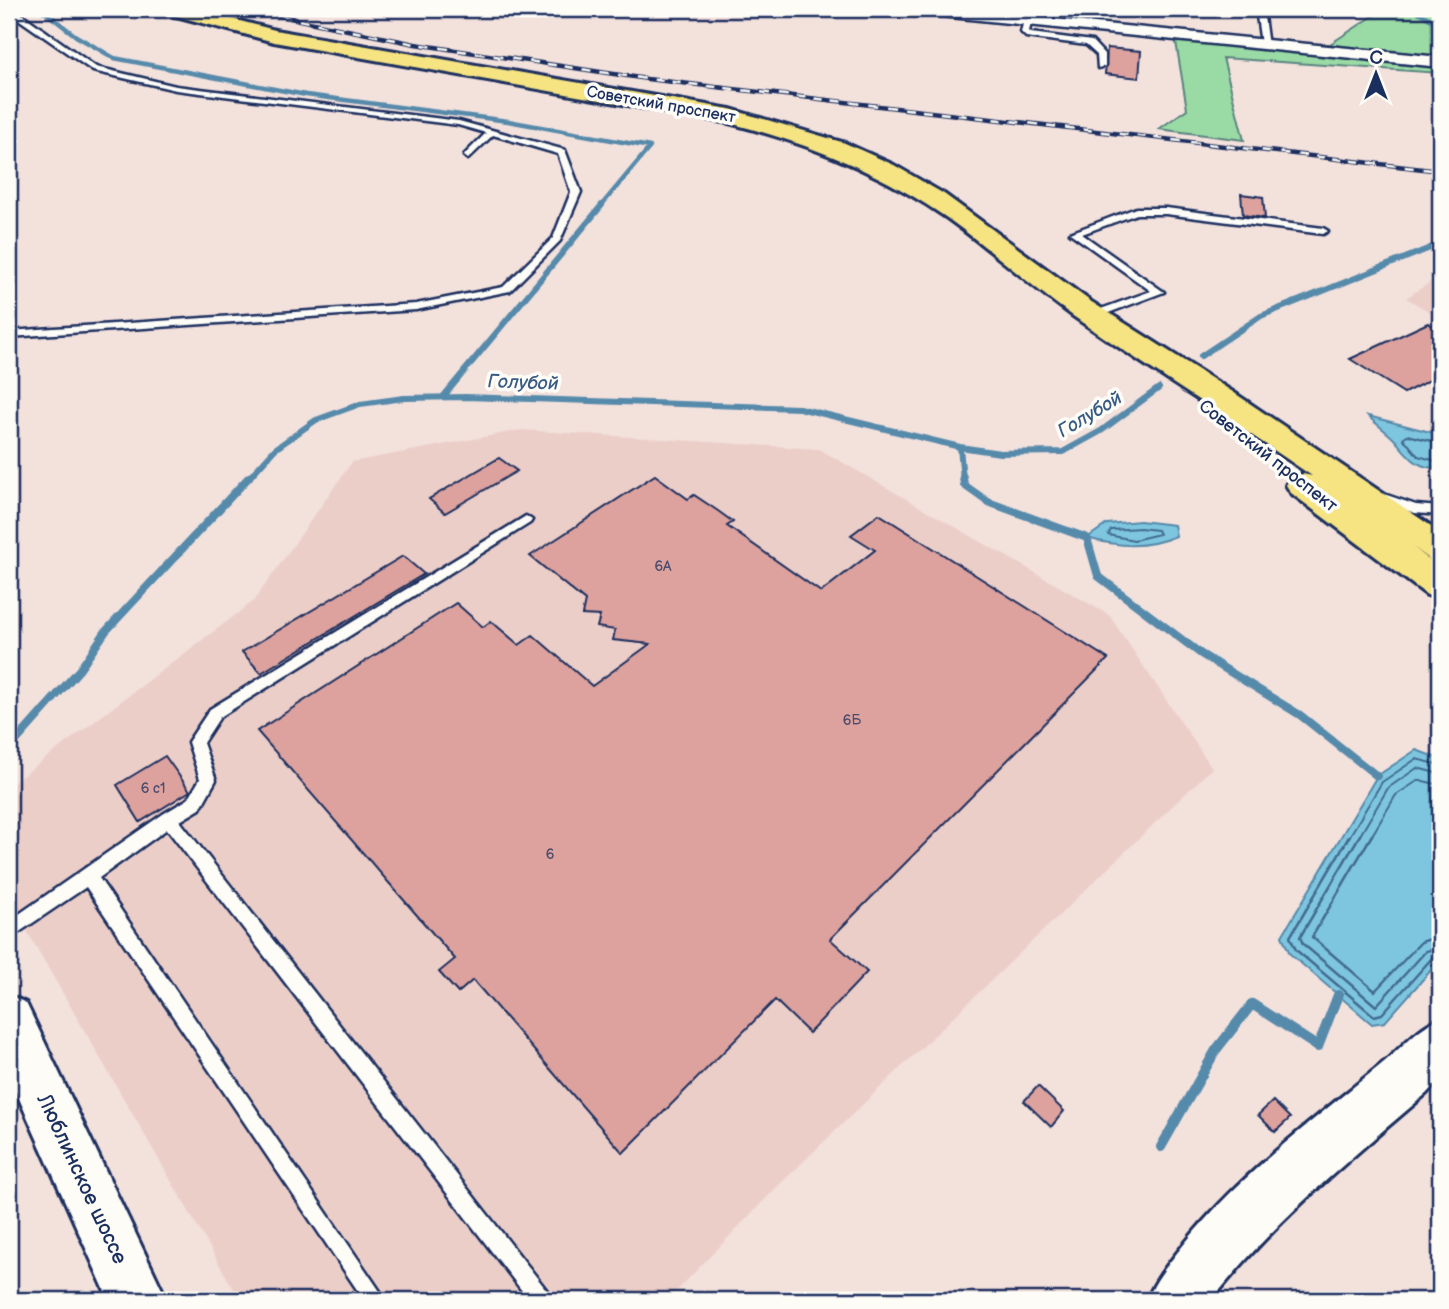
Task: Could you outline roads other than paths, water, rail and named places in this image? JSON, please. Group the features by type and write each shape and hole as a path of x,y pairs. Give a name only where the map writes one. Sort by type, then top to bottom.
{"main road":[{"name":"Советский проспект","path":"172,9 274,36 705,112 793,131 836,146 873,163 936,200 1096,319 1306,488 1440,586"},
{"name":"Советский проспект","path":"1096,319 1220,398 1440,549"}],"street":[{"path":"911,9 1440,61"},
{"path":"1052,9 1058,23"},
{"name":"Люблинское шоссе","path":"9,1020 138,1300"},
{"path":"1176,1300 1226,1237 1280,1184 1408,1076 1440,1044"}],"lane":[{"path":"1259,9 1265,44"},
{"path":"9,13 16,14 93,69 176,88 459,122 562,152 576,192 557,239 506,289 416,307 9,334"},
{"path":"1028,20 1025,32 1030,35 1089,43 1101,55 1101,66"},
{"path":"468,156 493,131"},
{"path":"1096,319 1159,292 1075,233 1136,211 1166,211 1323,231"},
{"path":"1347,485 1415,509 1440,511"},
{"path":"9,931 194,804 208,780 195,742 215,713 526,520"},
{"path":"169,820 542,1300"},
{"path":"88,876 376,1300"}],"water":[{"path":"1368,416 1434,433 1440,438 1440,468 1419,464"},
{"path":"1140,521 1174,525 1176,536 1143,545 1110,543 1087,538 1107,524"},
{"path":"1416,750 1440,759 1440,960 1385,1022 1372,1024 1290,954 1282,936 1377,776"}],"waterway":[{"path":"41,9 76,36 114,58 306,95 508,121 650,147 600,207"},
{"name":"Голубой","path":"1413,9 1440,25"},
{"path":"443,397 602,205"},
{"name":"Голубой","path":"1201,356 1261,316 1440,244"},
{"name":"Голубой","path":"960,447 1000,453 1063,452 1101,431 1159,388"},
{"name":"Голубой","path":"248,479 275,449 316,420 360,404 404,398 466,397 799,408 960,447"},
{"path":"960,447 963,479"},
{"name":"Голубой","path":"9,749 80,669 106,631 249,477"},
{"path":"963,477 964,485 988,502 1087,538 1098,576 1201,654 1300,715 1377,776"},
{"path":"1161,1147 1216,1050 1252,1004 1318,1047 1338,995"}],"railway":[{"path":"246,9 415,44 647,79 1440,171"}]}
